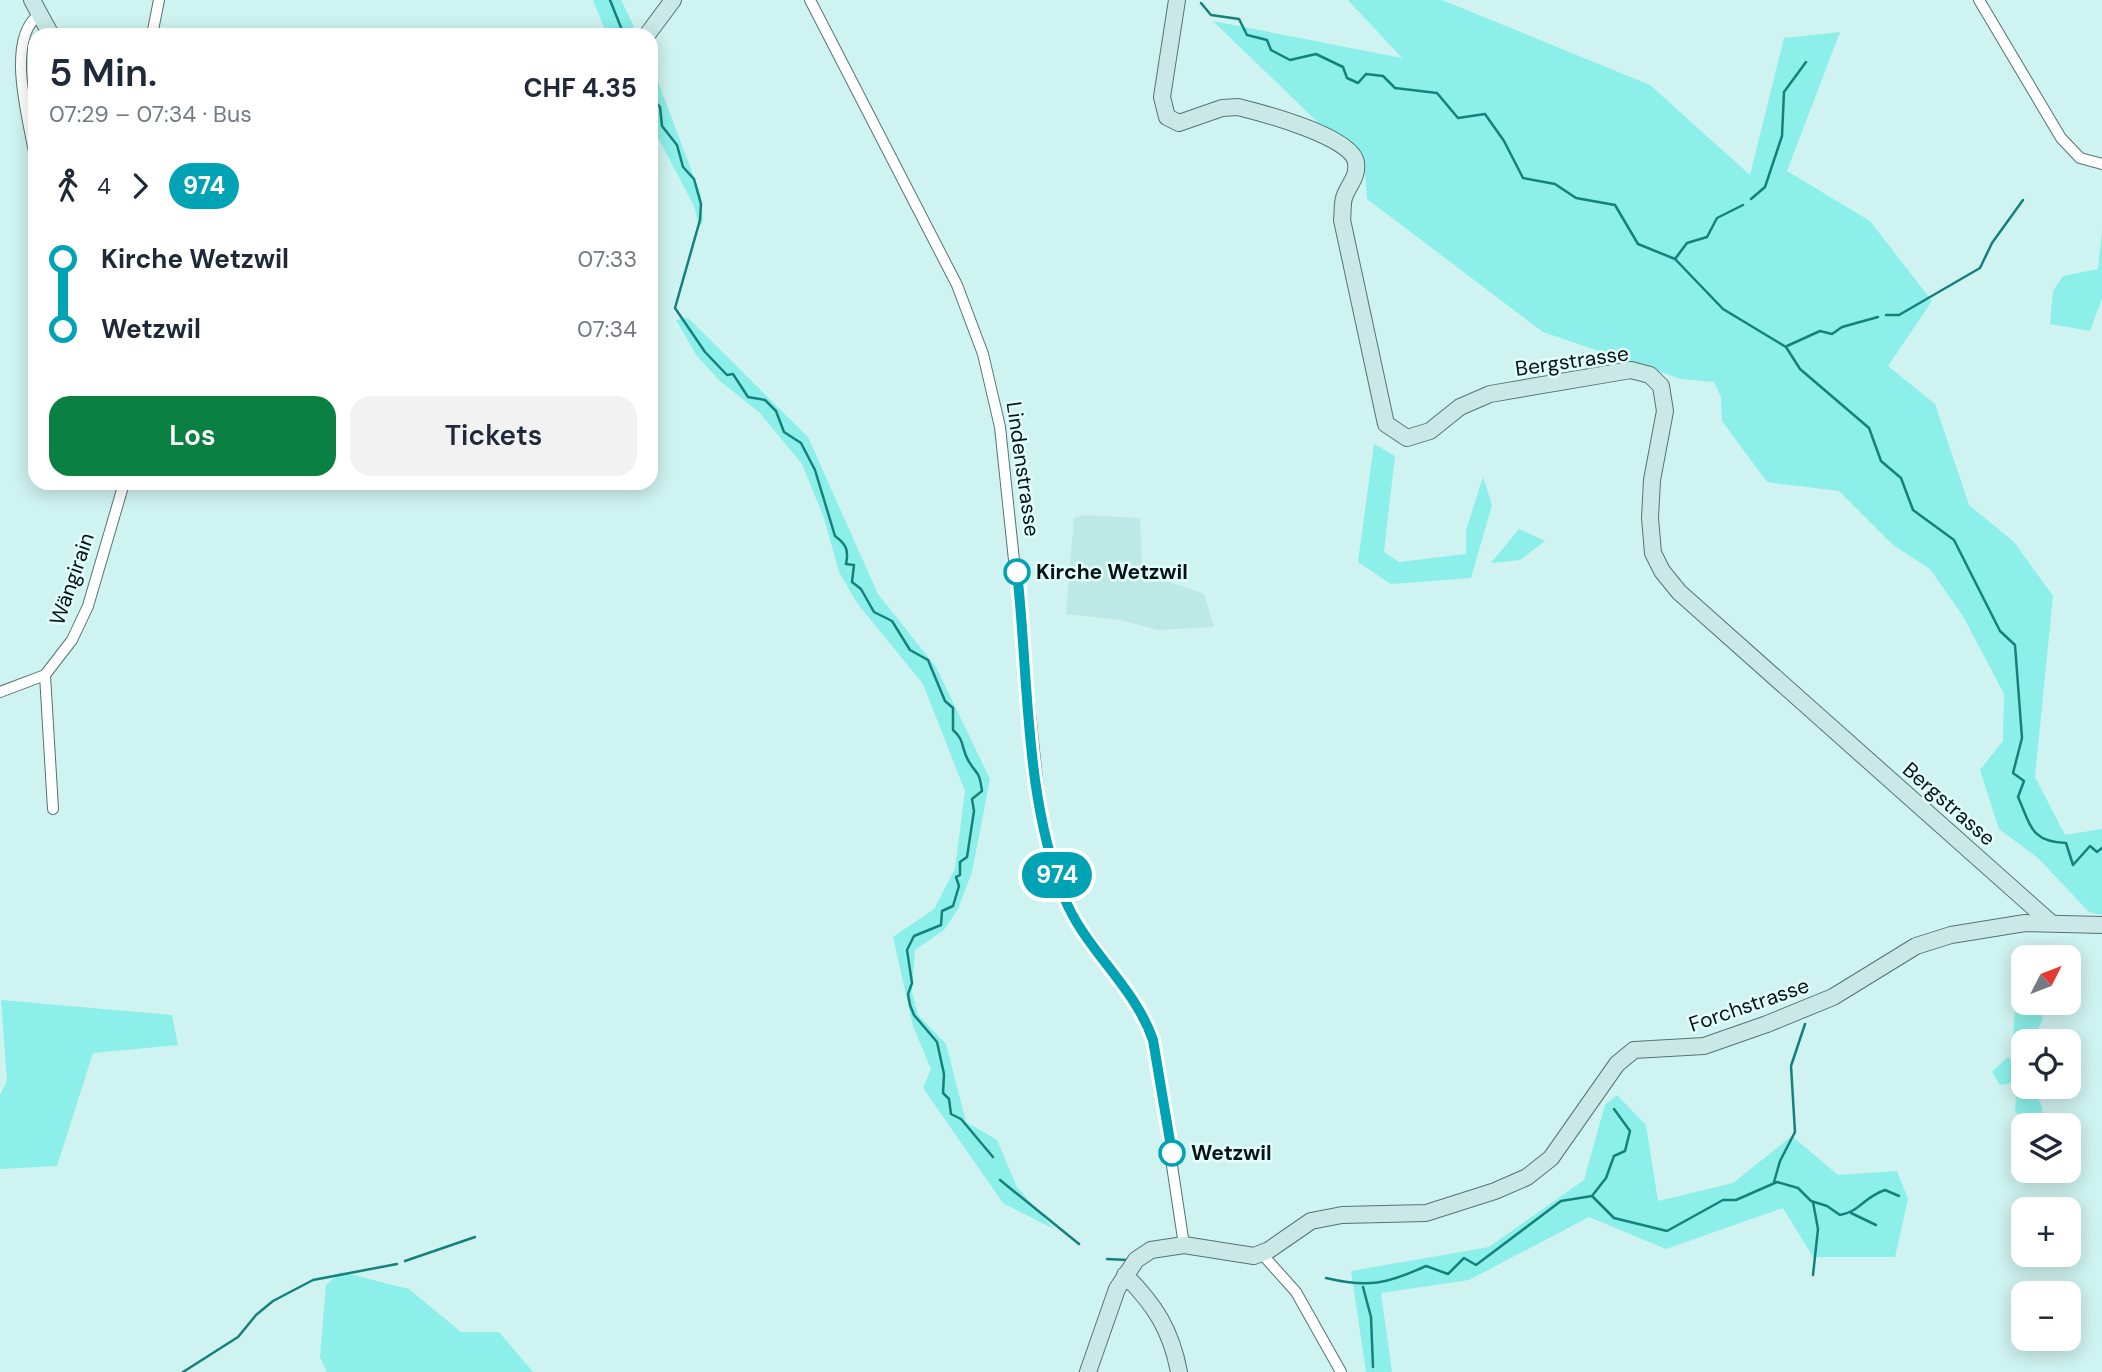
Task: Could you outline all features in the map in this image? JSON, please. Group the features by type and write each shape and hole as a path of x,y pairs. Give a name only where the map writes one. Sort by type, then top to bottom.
{"street":[{"path":"153,28 159,0"},
{"path":"652,28 673,0"},
{"name":"Lindenstrasse","path":"810,0 957,285 983,354 1000,427 1041,817 1064,897 1074,917 1131,995 1153,1040 1184,1245"},
{"name":"Bergstrasse","path":"1177,0 1162,97 1167,117 1179,123 1222,107 1238,107 1324,135 1349,149 1356,160 1356,175 1344,199 1342,220 1386,424 1407,438 1430,431 1460,407 1490,394 1631,370 1650,375 1661,386 1665,411 1652,480 1650,518 1653,554 1662,571 1679,593 2049,922"},
{"path":"1979,0 2061,138 2080,158 2102,164"},
{"path":"36,7 47,28"},
{"path":"28,111 20,58 36,7"},
{"name":"Wängirain","path":"45,675 72,640 88,606 122,490"},
{"path":"0,692 45,675 53,809"},
{"name":"Forchstrasse","path":"1262,1254 1311,1221 1342,1215 1426,1213 1527,1177 1551,1158 1617,1064 1634,1051 1647,1047 1704,1046 1767,1024 1833,997 1898,955 1928,941 1976,930 2049,922 2102,925"},
{"path":"1087,1372 1097,1354 1112,1301 1125,1275 1145,1253 1161,1247 1184,1245 1246,1256 1262,1254 1299,1296 1341,1372"},
{"path":"1125,1275 1153,1303 1167,1331 1179,1372"}],"shaded area":[{"path":"593,0 621,0 635,28 604,28"},
{"path":"1348,0 1442,0 1650,85 1750,175 1784,38 1840,32 1787,171 1870,221 1932,301 1888,366 1935,404 1969,505 2014,542 2053,596 2035,777 2065,835 2102,829 2102,915 2089,912 2038,858 1999,829 1980,770 2003,741 2004,694 1963,616 1930,569 1893,545 1839,491 1767,482 1722,421 1721,397 1714,382 1681,379 1543,332 1367,199 1364,157 1331,135 1213,21 1402,58"},
{"path":"658,82 701,196 703,222 699,227 694,206 658,137"},
{"path":"2102,230 2102,298 2090,331 2050,324 2053,291 2063,276 2098,269"},
{"path":"688,318 808,437 878,594 936,667 990,779 972,872 958,909 944,930 915,950 912,992 918,1015 946,1044 966,1122 997,1140 1017,1187 1054,1229 1003,1203 923,1088 931,1069 913,1026 893,937 934,909 955,869 965,791 923,684 857,603 839,572 824,518 802,464 760,413 720,381 697,356 676,320"},
{"path":"1374,444 1395,456 1384,552 1399,562 1466,554 1466,530 1483,477 1492,505 1471,578 1391,584 1358,562"},
{"path":"1084,515 1140,518 1142,566 1164,580 1204,594 1214,627 1158,630 1121,620 1066,614 1074,518"},
{"path":"1519,529 1545,541 1520,560 1491,563"},
{"path":"1,1000 172,1015 178,1045 93,1053 57,1166 0,1169 0,1095 7,1081"},
{"path":"2014,1015 2042,1015 2038,1029 2014,1029"},
{"path":"2008,1057 2011,1060 2011,1083 2000,1085 1992,1072"},
{"path":"1617,1095 1646,1125 1658,1201 1733,1183 1792,1136 1838,1175 1897,1171 1908,1199 1895,1257 1813,1257 1783,1208 1666,1249 1589,1217 1469,1280 1381,1293 1392,1372 1366,1372 1351,1271 1489,1247 1584,1180 1605,1105"},
{"path":"2016,1099 2039,1099 2043,1110 2041,1113 2015,1111"},
{"path":"341,1272 409,1289 461,1332 499,1332 533,1372 327,1372 320,1357 326,1285"}],"waterway":[{"path":"610,0 621,28"},
{"path":"1201,3 1211,15 1239,19 1247,35 1267,40 1271,50 1290,60 1316,54 1343,67 1347,78 1358,83 1366,74 1383,76 1395,88 1437,93 1458,118 1485,114 1504,141 1523,178 1555,184 1576,198 1615,205 1638,244 1675,259 1723,309 1786,347 1800,369 1869,428 1881,461 1901,478 1913,510 1954,540 2000,631 2015,645 2022,738 2013,773 2024,781 2018,797 2034,831 2046,839 2066,843 2073,865 2090,846 2097,852 2102,848"},
{"path":"1751,199 1765,187 1782,136 1784,92 1806,62"},
{"path":"658,105 662,126 677,145 683,167 694,179 701,204 700,220 675,308 705,352 727,375 733,374 748,397 765,400 776,411 784,432 801,443 815,470 835,536 846,548 846,564 854,565 852,582 861,589 874,612 892,621 910,650 928,660 945,701 953,708 953,730 980,779 982,791 972,799 974,811 967,857 960,862 960,875 956,877 959,886 953,906 942,911 941,925 914,936 907,950 912,983 908,994 914,1015 937,1042 944,1074 943,1093 949,1099 951,1114 961,1119 993,1157"},
{"path":"1886,315 1899,315 1980,268 1992,243 2023,200"},
{"path":"1675,259 1687,243 1707,237 1717,218 1743,205"},
{"path":"1787,346 1820,331 1832,334 1842,327 1878,317"},
{"path":"1774,1182 1780,1161 1795,1132 1791,1066 1805,1024"},
{"path":"1592,1196 1606,1178 1614,1156 1625,1151 1630,1131 1614,1109"},
{"path":"1000,1180 1079,1244"},
{"path":"1326,1278 1354,1283 1377,1282 1400,1277 1426,1266 1448,1274 1464,1258 1476,1265 1561,1201 1592,1196 1614,1218 1667,1231 1723,1200 1736,1200 1777,1182 1798,1188 1811,1201 1827,1206 1840,1215 1852,1211 1885,1190 1899,1196"},
{"path":"1813,1202 1818,1229 1813,1275"},
{"path":"1851,1213 1876,1225"},
{"path":"405,1261 475,1237"},
{"path":"1107,1259 1127,1260"},
{"path":"183,1372 238,1337 256,1315 273,1301 313,1280 397,1264"},
{"path":"1363,1287 1371,1317 1373,1367"}],"bus line":[{"name":"974","path":"1017,572 1036,784 1047,844 1064,897 1074,917 1091,945 1131,995 1147,1024 1153,1040 1172,1153"}],"place":[{"name":"Kirche Wetzwil","path":"1017,572"},
{"name":"Wetzwil","path":"1172,1153"}]}
